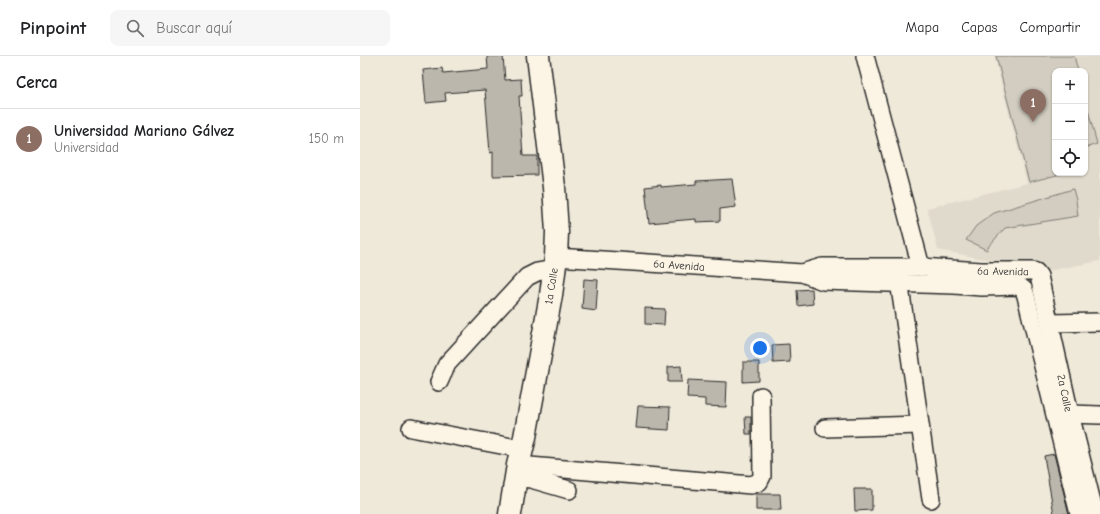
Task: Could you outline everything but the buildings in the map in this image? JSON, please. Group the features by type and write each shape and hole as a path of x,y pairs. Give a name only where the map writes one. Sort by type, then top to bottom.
{"main road":[{"name":"1a Calle","path":"510,514 551,295 555,263 556,232 554,187 538,56"}],"street":[{"path":"864,56 921,267"},
{"name":"6a Avenida","path":"439,382 447,364 527,277 555,263 802,273 823,281 982,287 1019,286"},
{"name":"6a Avenida","path":"802,273 822,267 921,267 981,271 1036,272"},
{"path":"896,267 931,499"},
{"name":"2a Calle","path":"1036,272 1039,276 1050,323 1079,514"},
{"name":"2a Calle","path":"1019,286 1024,290 1095,514"},
{"path":"1050,323 1100,322"},
{"path":"411,428 519,464 751,485 759,482 762,476 761,396"},
{"path":"1063,415 1100,415"},
{"path":"825,428 920,425"},
{"path":"519,464 531,479 569,490"}],"shaded area":[{"path":"994,56 1100,56 1100,261 1047,271 938,250 927,208 1027,183"},
{"path":"996,56 1074,56 1077,68 1052,68 1053,176 1029,182"},
{"path":"1088,110 1097,144 1088,147"},
{"path":"1073,189 1078,216 1005,228 987,250 966,240 976,226 994,213"}],"place":[{"name":"Universidad Mariano Gálvez","path":"1033,122"}]}
